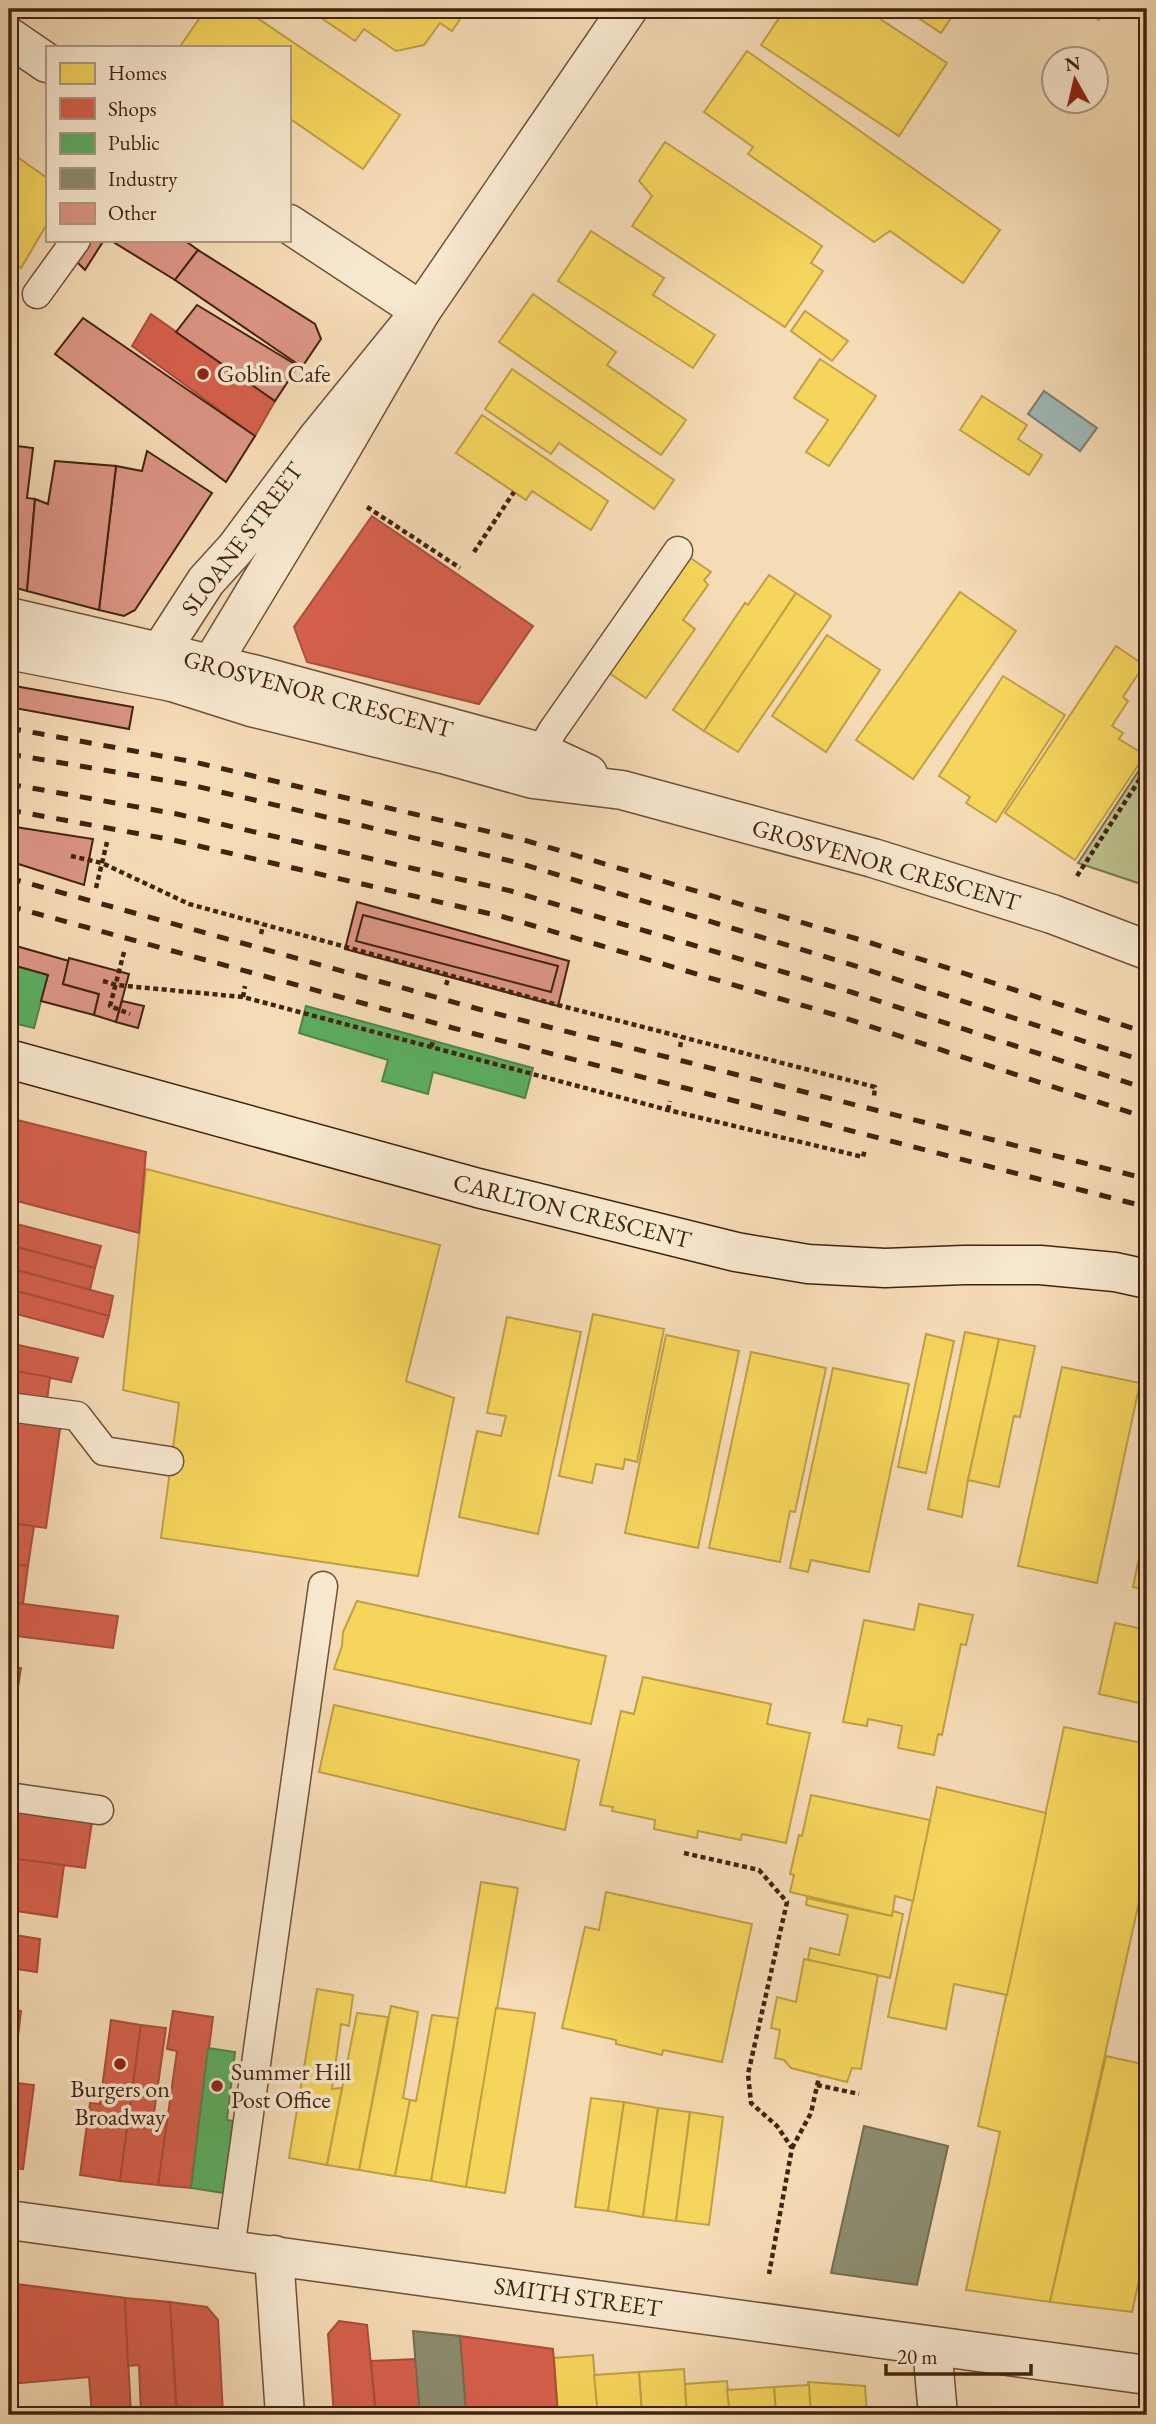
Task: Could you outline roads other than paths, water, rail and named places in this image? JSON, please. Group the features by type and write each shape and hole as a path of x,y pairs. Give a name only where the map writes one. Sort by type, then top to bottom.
{"street":[{"name":"SLOANE STREET","path":"212,663 421,311 628,9"},
{"path":"9,37 46,63"},
{"path":"290,225 421,311"},
{"name":"SLOANE STREET","path":"166,667 206,581 236,548 317,439 421,311"},
{"name":"GROSVENOR CRESCENT","path":"9,617 166,667 251,707 443,754 536,765"},
{"name":"GROSVENOR CRESCENT","path":"9,650 166,667 212,663 536,765 873,858 1052,914 1147,950"},
{"name":"CARLTON CRESCENT","path":"9,1059 478,1188 736,1252 808,1264 885,1268 1040,1265 1115,1272 1147,1279"},
{"name":"SMITH STREET","path":"9,2220 1147,2375"},
{"path":"274,2255 285,2415"},
{"path":"932,2347 938,2415"}],"lane":[{"path":"37,294 75,242"},
{"path":"536,765 553,730 678,551"},
{"path":"9,1407 77,1416 104,1451 169,1461"},
{"path":"230,2249 323,1586"},
{"path":"9,1797 99,1810"}],"water":[{"path":"1044,391 1097,428 1080,451 1028,414"}],"railway":[{"path":"9,728 194,762 524,840 871,943 1147,1033"},
{"path":"9,754 187,784 519,863 859,967 1147,1062"},
{"path":"9,784 177,814 511,891 851,992 1147,1089"},
{"path":"9,810 173,840 504,917 842,1017 1147,1118"},
{"path":"9,878 482,1010 1147,1179"},
{"path":"9,906 475,1034 1147,1207"}],"place":[{"name":"Goblin Cafe","path":"203,374"},
{"name":"Burgers on Broadway","path":"120,2064"},
{"name":"Summer Hill Post Office","path":"217,2086"}]}
